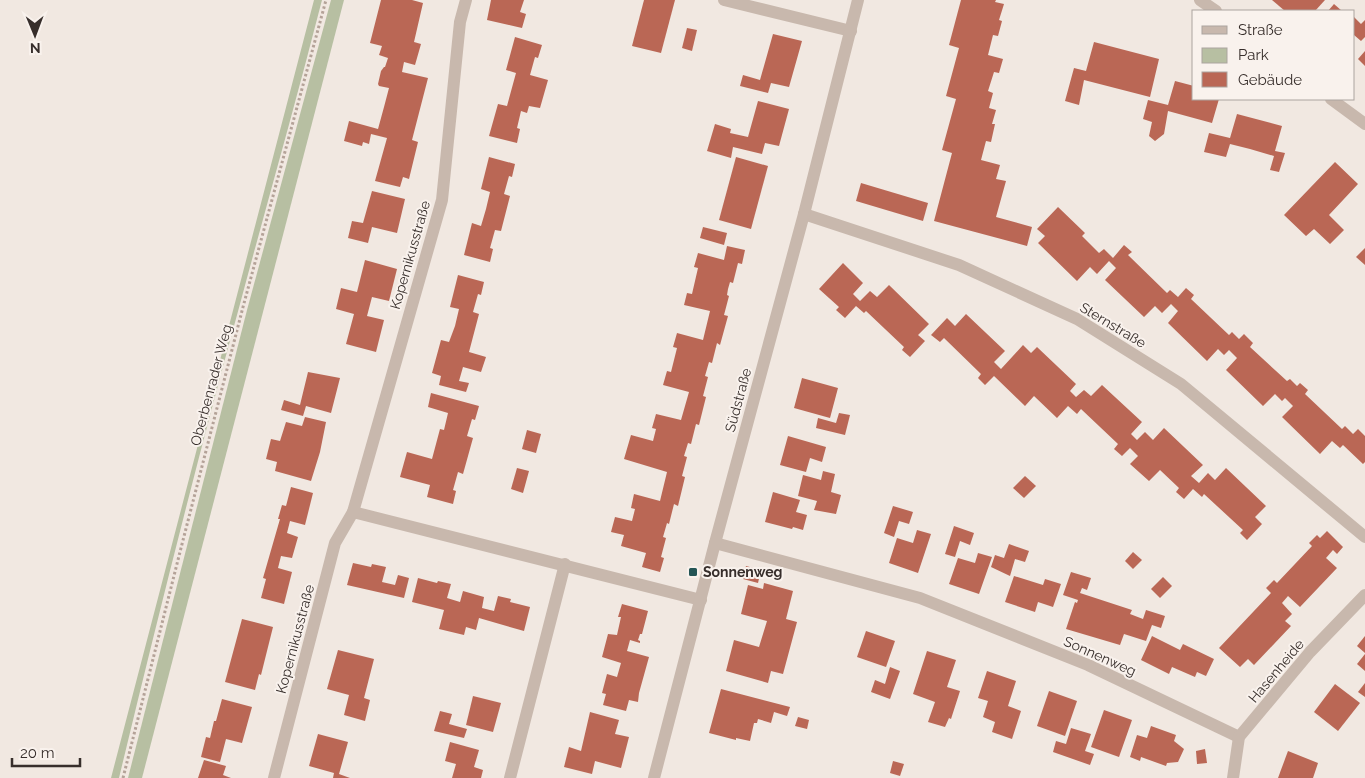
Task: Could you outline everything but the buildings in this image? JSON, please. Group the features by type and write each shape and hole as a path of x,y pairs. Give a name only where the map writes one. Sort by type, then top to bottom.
{"street":[{"name":"Kopernikusstraße","path":"274,778 335,543 353,512 442,200 460,22 466,0"},
{"path":"724,0 851,31"},
{"name":"Südstraße","path":"654,778 714,544 804,214 858,0"},
{"path":"1200,0 1215,10"},
{"path":"1332,100 1365,124"},
{"name":"Sternstraße","path":"804,214 959,265 1077,319 1181,384 1365,537"},
{"path":"353,512 565,564 700,600"},
{"name":"Sonnenweg","path":"714,544 920,598 1088,665 1239,737"},
{"path":"510,778 565,564"},
{"name":"Hasenheide","path":"1239,737 1310,652 1365,594"},
{"path":"1234,778 1239,737"}],"path":[{"name":"Oberbenrader Weg","path":"123,778 221,394 326,0"}],"green space":[{"path":"314,0 322,0 193,481 119,778 111,778"},
{"path":"331,0 344,0 142,778 128,778 247,310"}],"place":[{"name":"Sonnenweg","path":"693,572"}]}
